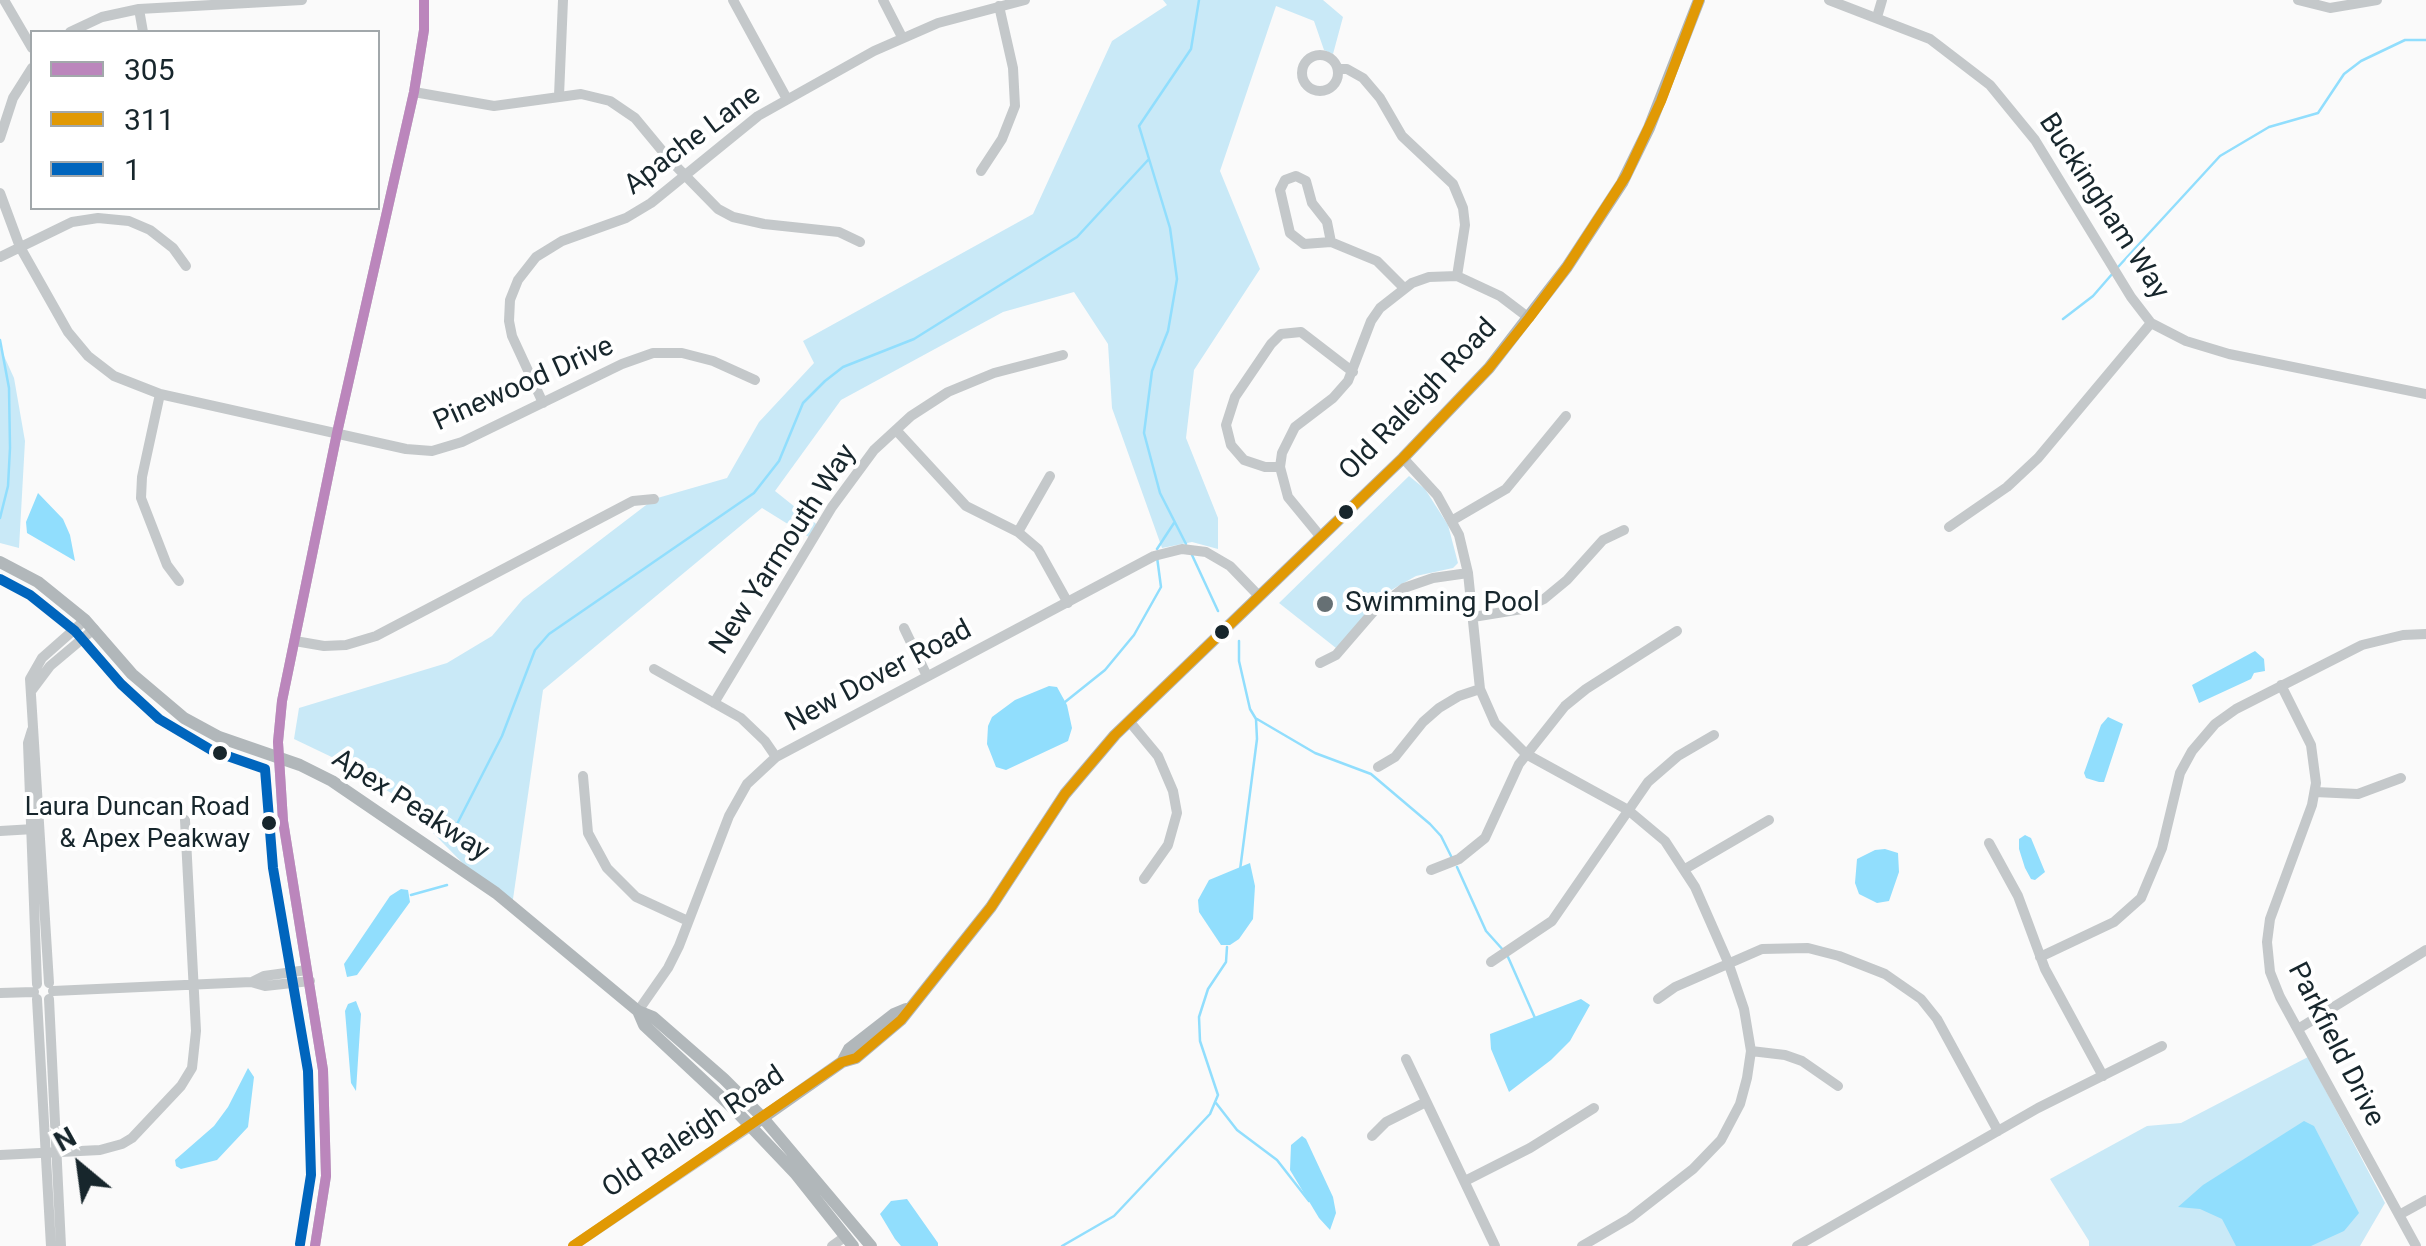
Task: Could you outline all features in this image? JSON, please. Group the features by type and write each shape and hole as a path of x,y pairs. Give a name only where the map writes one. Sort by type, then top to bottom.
{"main road":[{"name":"Old Raleigh Road","path":"757,1122 842,1062 849,1049 894,1014 906,1010 991,908 1065,794 1129,721 1403,458 1489,368 1529,318 1622,184 1655,115 1698,0"},
{"name":"Apex Peakway","path":"0,562 38,582 90,624 132,674 168,707 219,737 332,781 496,893 638,1011 644,1025 757,1122 871,1246"},
{"name":"Apex Peakway","path":"757,1122 850,1241"}],"street":[{"path":"4,0 30,45"},
{"path":"74,30 102,17 139,9 302,0"},
{"path":"315,1246 324,1196 325,1118 321,1052 288,865 279,758 282,701 414,92 424,30 424,0"},
{"path":"559,96 563,0"},
{"path":"733,0 787,99"},
{"path":"883,0 902,36"},
{"name":"Apache Lane","path":"543,403 509,321 510,300 525,268 548,248 626,218 758,116 902,36 938,22 1026,0"},
{"name":"Buckingham Way","path":"1829,0 1945,48 2010,105 2150,322 2186,341 2229,354 2426,394"},
{"path":"1877,17 1882,0"},
{"path":"2298,0 2330,8 2377,0"},
{"path":"981,171 1002,139 1015,106 1013,68 999,6"},
{"path":"139,9 143,30"},
{"path":"1338,69 1347,69 1363,78 1402,136 1454,184 1465,225 1458,276"},
{"path":"0,138 13,98 30,71"},
{"path":"414,92 494,106 559,96 596,97 636,118 706,199 733,217 838,232 860,242"},
{"path":"1331,242 1306,181 1296,176 1285,180 1280,190 1293,238 1304,244 1331,242 1377,260 1403,288"},
{"name":"Pinewood Drive","path":"0,193 20,247 68,332 88,356 114,376 160,394 406,449 442,450 653,353 682,353 713,361 754,380"},
{"path":"0,257 72,222 86,218 116,219 150,230 173,248 186,266"},
{"path":"1320,536 1288,497 1280,468 1285,444 1294,427 1333,398 1353,372 1371,321 1380,308 1403,288 1429,278 1458,276 1500,296 1529,318"},
{"path":"1948,527 2007,487 2038,458 2150,322"},
{"path":"1280,468 1244,460 1231,445 1226,425 1235,397 1271,344 1281,334 1301,332 1353,372"},
{"name":"New Yarmouth Way","path":"714,703 850,480 896,430 933,401 965,384 1062,355"},
{"path":"160,394 141,498 167,564 179,581"},
{"path":"1453,520 1506,490 1566,416"},
{"path":"896,430 966,506 1018,532 1038,548 1068,603"},
{"path":"1403,458 1430,486 1453,520 1468,574 1480,688 1500,730 1526,754 1628,810 1658,834 1685,868 1728,962 1744,1009 1751,1051 1740,1104 1728,1128 1712,1151 1630,1218 1582,1246"},
{"path":"1018,532 1050,476"},
{"path":"294,640 324,646 346,645 376,636 633,501 654,499"},
{"path":"1473,616 1510,612 1544,599 1603,540 1624,530"},
{"name":"New Dover Road","path":"638,1011 668,968 729,816 747,784 776,757 1154,556 1182,550 1218,556 1258,595"},
{"path":"1320,663 1336,655 1374,611 1404,588 1433,578 1468,574"},
{"path":"51,1246 36,742 30,678 37,665 90,624"},
{"path":"904,628 927,676"},
{"path":"1431,870 1459,859 1486,838 1526,754 1553,719 1586,689 1677,631"},
{"path":"2040,957 2114,922 2141,898 2162,848 2176,784 2192,750 2226,716 2362,645 2390,637 2426,634"},
{"path":"654,669 741,718 776,757"},
{"name":"Parkfield Drive","path":"2281,686 2310,745 2315,792 2270,919 2267,942 2274,984 2416,1246"},
{"path":"1378,767 1395,757 1439,708 1480,688"},
{"path":"1129,721 1158,756 1176,801 1176,823 1168,846 1144,879"},
{"path":"1491,962 1562,912 1628,810 1667,764 1714,735"},
{"path":"582,776 588,832 607,868 636,897 688,922"},
{"path":"2315,792 2358,794 2402,778"},
{"path":"0,1156 100,1150 122,1144 180,1086 192,1068 196,1048 185,820"},
{"path":"1685,868 1770,820"},
{"path":"0,831 36,829"},
{"path":"1989,843 2018,896 2040,957 2102,1076"},
{"path":"1658,999 1728,962 1762,950 1808,948 1861,964 1905,985 1922,999 1937,1019 1998,1132"},
{"path":"2298,1028 2426,950"},
{"path":"0,993 251,982 266,986 308,975"},
{"path":"1797,1246 1998,1132 2162,1046"},
{"path":"1751,1051 1802,1061 1838,1086"},
{"path":"1406,1059 1496,1246"},
{"path":"1372,1136 1386,1122 1426,1102"},
{"path":"1465,1181 1530,1148 1594,1108"},
{"name":"Old Raleigh Road","path":"573,1246 757,1122"},
{"path":"51,1153 61,1246"},
{"path":"2399,1215 2426,1200"},
{"path":"832,1246 850,1241"}],"shaded area":[{"path":"1163,0 1323,0 1343,17 1333,54 1324,50 1314,21 1276,6 1220,171 1260,269 1194,370 1186,438 1218,518 1218,549 1192,542 1162,548 1112,408 1108,344 1074,292 1003,312 841,400 775,491 820,527 812,539 762,508 543,690 512,906 484,885 399,798 340,761 294,739 299,708 447,663 492,636 523,599 654,499 727,478 759,422 814,363 803,341 1033,214 1112,41 1167,5"},
{"path":"0,347 14,378 25,441 19,548 0,543"},
{"path":"1409,476 1425,489 1448,525 1458,563 1453,568 1416,576 1386,593 1336,648 1279,603"},
{"path":"2308,1057 2385,1203 2360,1246 2089,1246 2050,1179 2147,1126 2181,1123"}],"water":[{"path":"38,493 63,519 75,561 27,533 26,522"},
{"path":"2255,651 2264,659 2265,671 2199,703 2192,685"},
{"path":"1049,686 1057,687 1067,705 1072,728 1068,741 1006,770 996,767 987,744 992,717 1015,700"},
{"path":"2108,717 2123,724 2104,782 2099,782 2086,778 2084,773 2101,725"},
{"path":"2025,835 2031,838 2045,872 2035,880 2025,868 2019,849 2019,839"},
{"path":"1885,849 1898,853 1899,872 1889,901 1877,903 1859,894 1855,883 1857,859"},
{"path":"1250,863 1255,886 1253,919 1239,939 1221,945 1199,912 1198,900 1209,880"},
{"path":"401,889 408,890 410,902 357,975 347,977 344,964 390,896"},
{"path":"1581,999 1590,1005 1570,1041 1509,1092 1491,1049 1490,1034"},
{"path":"356,1001 361,1014 356,1091 351,1083 345,1011 348,1004"},
{"path":"248,1068 254,1077 248,1127 217,1160 181,1169 176,1166 175,1160 214,1126 228,1107"},
{"path":"2304,1121 2314,1126 2359,1213 2344,1231 2311,1246 2236,1246 2222,1219 2200,1209 2178,1207 2203,1185"},
{"path":"1302,1136 1333,1197 1336,1213 1330,1230 1290,1170 1291,1145"},
{"path":"907,1199 938,1246 901,1246 895,1239 880,1214 891,1201"}],"waterway":[{"path":"1186,544 1160,493 1144,433 1152,371 1168,331 1177,279 1170,228 1139,126 1191,49 1199,0"},
{"path":"2118,267 2220,156 2269,127 2318,113 2344,74 2361,61 2405,40 2426,40"},
{"path":"455,828 502,736 535,650 549,634 754,493 779,461 803,403 825,381 843,367 914,339 1077,237 1148,160"},
{"path":"2063,319 2093,296 2113,273"},
{"path":"0,340 9,388 10,448 8,486 0,518"},
{"path":"1157,549 1174,523"},
{"path":"1192,555 1218,611"},
{"path":"1065,702 1105,670 1134,635 1161,587 1157,557"},
{"path":"1239,641 1239,661 1256,719 1257,739 1240,870"},
{"path":"1257,719 1315,753 1371,774 1430,824 1453,860"},
{"path":"1457,867 1486,931 1504,951"},
{"path":"411,895 447,885"},
{"path":"1062,1246 1114,1216 1210,1114 1218,1095 1200,1041 1199,1017 1208,989 1226,962 1227,947"},
{"path":"1508,957 1535,1018"},
{"path":"1216,1103 1237,1130 1277,1160 1309,1201"}],"transit line":[{"name":"305","path":"315,1246 326,1176 323,1070 283,821 278,742 282,701 337,433 414,92 424,30 424,0"},
{"name":"311","path":"573,1246 842,1062 856,1058 901,1020 991,907 1065,794 1115,735 1403,458 1489,368 1529,318 1626,176 1661,101 1699,0"},
{"name":"1","path":"0,579 30,595 75,631 121,684 159,719 213,751 265,769 273,868 308,1071 311,1175 300,1244"}],"place":[{"name":"Swimming Pool","path":"1325,604"},
{"name":"Laura Duncan Road & Apex Peakway","path":"269,823"}]}
